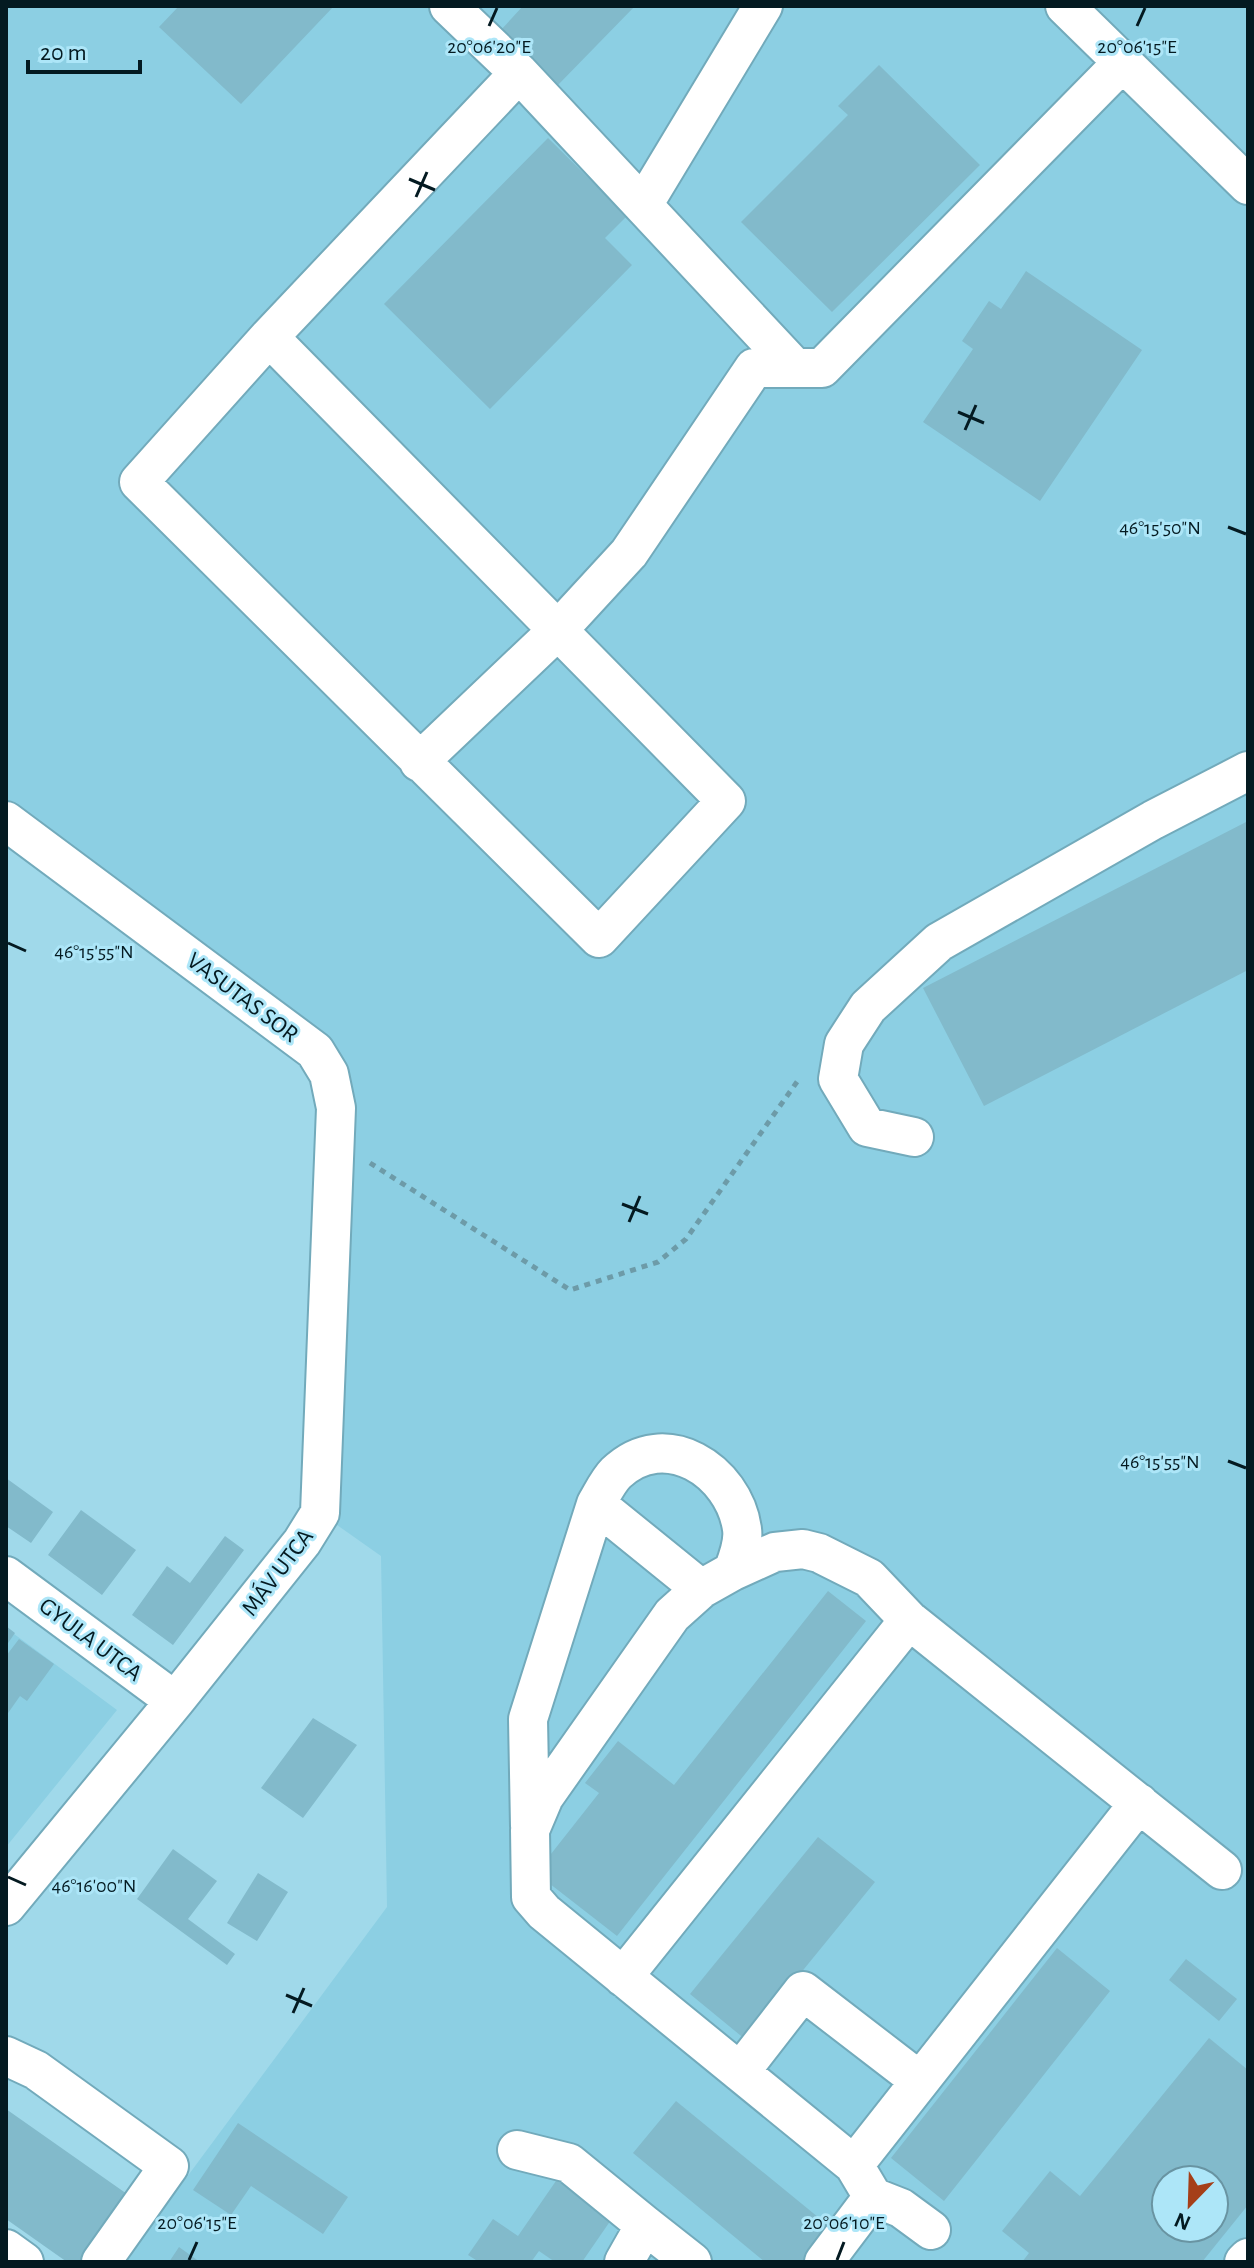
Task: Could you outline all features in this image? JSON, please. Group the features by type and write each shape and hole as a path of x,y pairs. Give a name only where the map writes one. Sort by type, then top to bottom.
{"street":[{"path":"449,6 519,73 795,368"},
{"path":"643,205 763,6"},
{"path":"1065,6 1248,185"},
{"path":"419,762 559,629 629,553 754,368 822,368 1123,62"},
{"path":"269,337 726,801 599,938 139,482 269,337 519,73"},
{"path":"914,1137 867,1127 838,1079 844,1044 868,1007 939,942 1153,820 1248,771"},
{"name":"VASUTAS SOR","path":"6,821 315,1051 329,1074 336,1108"},
{"name":"MÁV UTCA","path":"6,1906 175,1701 302,1542 320,1513 336,1108"},
{"path":"717,1580 743,1531 725,1484 707,1468 683,1456 662,1452 634,1460 614,1474 596,1504 528,1719 531,1897 623,1977 854,2165 873,2197 901,2208 931,2230"},
{"path":"596,1504 717,1580"},
{"path":"530,1830 544,1797 672,1615 717,1580 775,1552 803,1549 819,1553 869,1578 909,1620 1222,1870"},
{"name":"GYULA UTCA","path":"6,1576 175,1701"},
{"path":"623,1977 909,1620"},
{"path":"854,2165 1139,1803"},
{"path":"740,2072 803,1991 920,2081"},
{"path":"7,2060 36,2070 169,2166 101,2262"},
{"path":"517,2150 569,2163 692,2262"},
{"path":"824,2262 873,2197"},
{"path":"624,2262 645,2225"},
{"path":"6,2249 24,2262"}],"path":[{"path":"334,1151 366,1160 570,1290 658,1262 686,1239 800,1078 842,1055"}],"shaded area":[{"path":"6,6 1248,6 1248,2262 124,2262 387,1907 381,1556 320,1513 315,1051 6,822"},
{"path":"6,1628 117,1710 6,1847"}],"building":[{"path":"179,6 334,6 241,104 159,27"},
{"path":"523,6 635,6 557,86 500,31"},
{"path":"879,65 980,165 832,312 741,222 848,115 838,106"},
{"path":"548,138 627,216 605,238 632,265 490,409 384,304"},
{"path":"1026,271 1142,350 1040,501 923,422 973,349 962,341 989,301 1001,309"},
{"path":"1248,821 1248,970 984,1106 923,988"},
{"path":"6,1478 53,1512 31,1543 6,1526"},
{"path":"81,1510 136,1550 102,1595 48,1555"},
{"path":"225,1536 244,1550 173,1645 132,1615 167,1566 190,1583"},
{"path":"828,1591 866,1621 617,1936 536,1873 599,1793 585,1783 618,1741 674,1785"},
{"path":"6,1626 15,1633 6,1646"},
{"path":"19,1639 54,1664 27,1701 20,1696 6,1716 6,1656"},
{"path":"313,1718 357,1745 303,1818 261,1788"},
{"path":"818,1837 875,1882 746,2040 690,1994"},
{"path":"173,1849 217,1881 188,1919 235,1954 227,1965 137,1899"},
{"path":"258,1873 288,1892 257,1941 227,1923"},
{"path":"1057,1948 1110,1991 944,2201 891,2158"},
{"path":"1186,1959 1237,1999 1219,2021 1169,1980"},
{"path":"1209,2038 1248,2070 1248,2205 1230,2227 1230,2164 1150,2164 1150,2244 1217,2244 1202,2262 1022,2262 1029,2253 1002,2231 1050,2171 1080,2196"},
{"path":"676,2101 835,2231 809,2262 765,2262 633,2153"},
{"path":"6,2109 127,2194 79,2262 67,2262 6,2219"},
{"path":"238,2123 348,2197 323,2234 251,2186 231,2215 193,2190"},
{"path":"558,2178 613,2217 582,2262 555,2262 539,2251 531,2262 479,2262 468,2255 493,2219 518,2236"},
{"path":"179,2247 200,2262 169,2262"}]}
